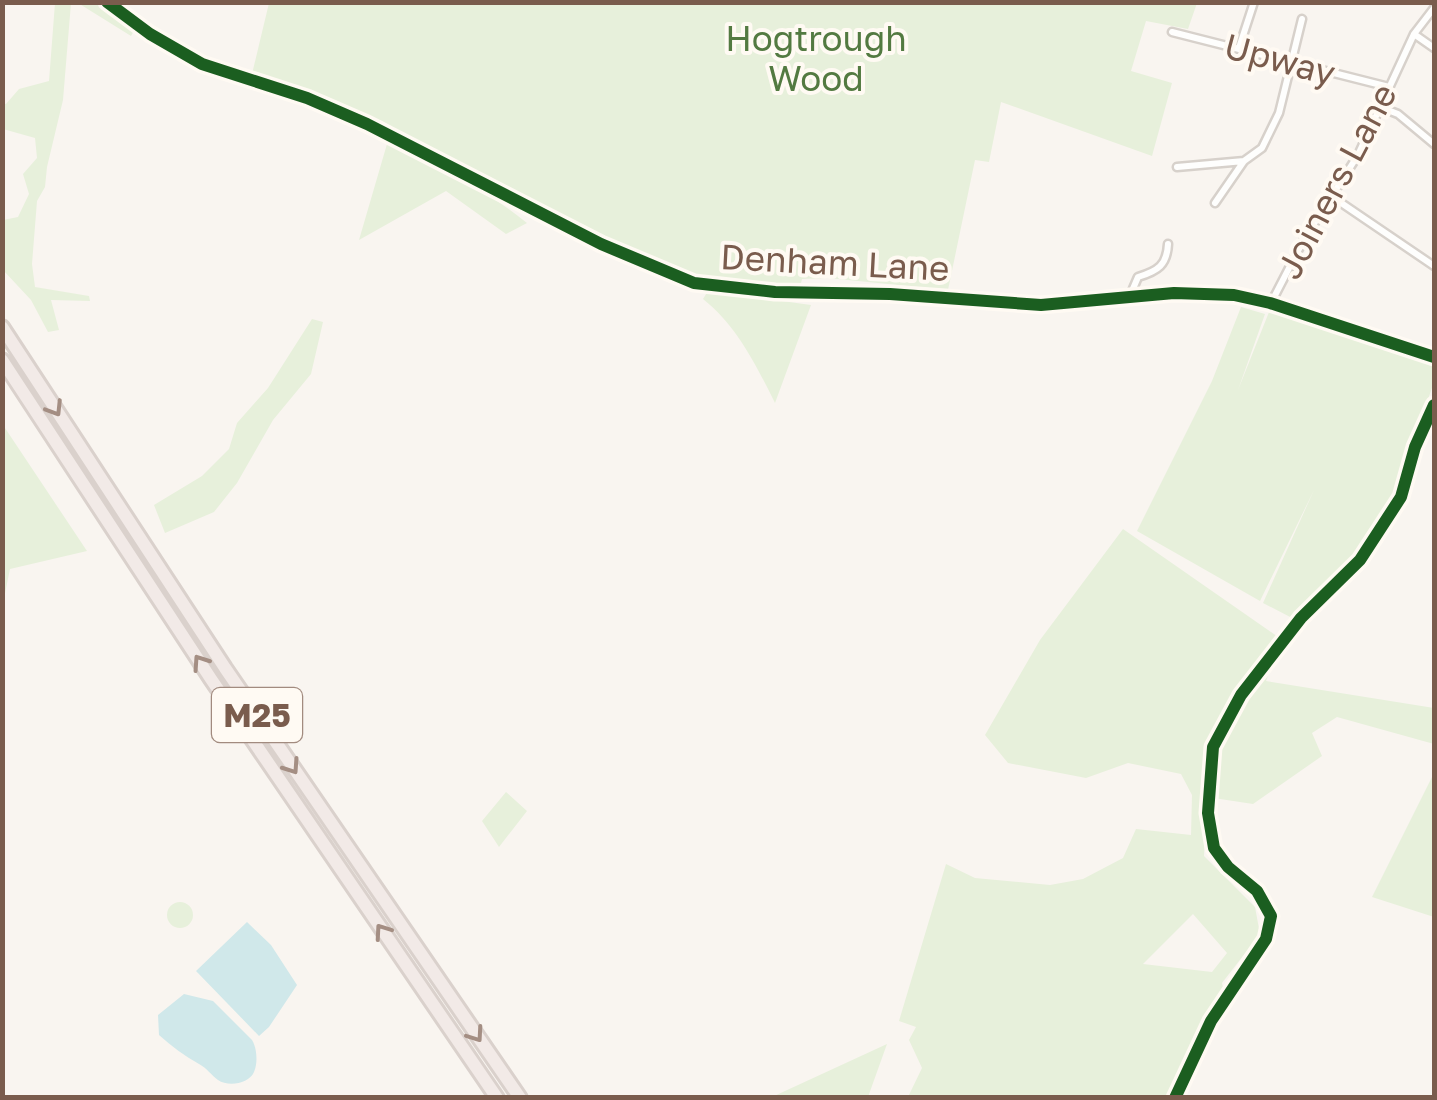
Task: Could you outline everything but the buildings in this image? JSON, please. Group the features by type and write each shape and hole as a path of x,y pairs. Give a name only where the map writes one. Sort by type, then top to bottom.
{"highway":[{"name":"M25","path":"2,327 225,668 520,1098"},
{"name":"M25","path":"2,360 201,664 498,1098"}],"street":[{"name":"Denham Lane","path":"108,2 150,34 202,64 307,98 367,124 602,244 694,283 775,292 890,294 1042,305 1174,293 1234,295 1270,303 1434,357"},
{"path":"1239,48 1254,2"},
{"name":"Joiners Lane","path":"1270,303 1358,155 1414,34 1434,8"},
{"path":"1215,202 1244,162 1262,148 1279,113 1302,19"},
{"name":"Upway","path":"1172,32 1389,87"},
{"path":"1414,34 1434,48"},
{"path":"1380,107 1398,114 1434,144"},
{"path":"1177,167 1244,162"},
{"path":"1332,196 1434,266"},
{"path":"1130,298 1138,277 1154,272 1164,262 1168,244"},
{"path":"1175,1098 1211,1021 1266,938 1271,916 1257,891 1214,848 1208,814 1213,747 1241,695 1302,618 1360,560 1401,497 1415,448 1434,405"}],"green space":[{"path":"55,3 71,3 63,100 45,187 37,201 32,264 35,287 89,296 90,301 51,300 59,330 48,332 31,300 3,270 3,220 18,217 29,194 23,174 37,158 35,138 3,129 2,103 6,104 19,89 49,81"},
{"path":"78,3 96,3 135,29 131,36"},
{"name":"Hogtrough Wood","path":"269,3 1197,3 1188,29 1146,21 1131,71 1172,83 1152,156 1001,102 989,162 975,160 948,290 828,278 802,279 800,287 751,286 708,280 622,248 616,252 382,121 252,74"},
{"path":"387,144 460,179 527,223 506,234 446,191 359,240"},
{"path":"708,291 811,305 775,403 736,334 703,299"},
{"path":"1241,307 1265,314 1238,390 1269,312 1434,363 1434,382 1394,498 1350,562 1294,619 1263,603 1314,490 1260,601 1137,531 1212,381"},
{"path":"312,319 323,322 311,374 273,420 237,483 214,512 165,533 154,505 202,476 229,449 237,423 268,388"},
{"path":"3,425 87,551 10,569 3,603"},
{"path":"1123,529 1281,639 1266,681 1434,708 1434,744 1337,717 1312,733 1322,756 1253,804 1207,797 1204,856 1255,907 1260,934 1222,983 1225,996 1174,1097 908,1097 922,1068 909,1040 916,1027 899,1021 946,864 975,878 1050,885 1083,879 1123,858 1136,829 1191,835 1192,795 1181,774 1128,763 1086,778 1008,763 985,735 1040,640","holes":["1193,914 1227,953 1212,972 1143,964"]},
{"path":"1434,773 1434,917 1372,897"},
{"path":"506,792 527,811 499,847 482,821"},
{"path":"180,902 189,906 193,915 189,924 180,928 171,924 167,915 171,906"},
{"path":"887,1044 868,1097 772,1097"}],"water":[{"path":"247,922 271,945 297,985 259,1036 196,971"},
{"path":"184,994 213,1001 252,1040 256,1064 248,1079 222,1082 159,1035 158,1015"}],"cycle path":[{"path":"107,2 150,34 202,64 307,98 367,124 601,244 694,283 775,292 890,294 1041,305 1174,293 1234,295 1270,303 1434,357"},
{"path":"1175,1098 1211,1021 1266,939 1271,916 1257,891 1228,867 1214,848 1208,813 1213,747 1241,695 1301,618 1360,560 1401,497 1415,447 1434,405"}]}
